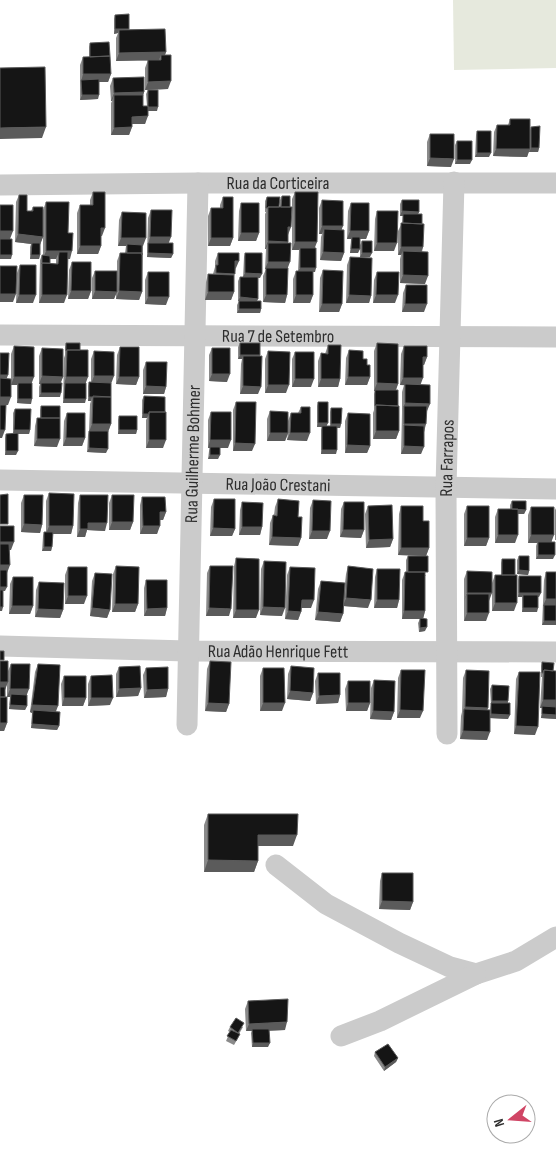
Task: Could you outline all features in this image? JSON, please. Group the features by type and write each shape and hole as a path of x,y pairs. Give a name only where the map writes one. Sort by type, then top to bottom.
{"street":[{"name":"Rua Farrapos","path":"447,734 446,487 454,182"},
{"name":"Rua Guilherme Bohmer","path":"187,725 198,183"},
{"name":"Rua da Corticeira","path":"0,185 556,183"},
{"name":"Rua 7 de Setembro","path":"0,335 556,337"},
{"name":"Rua João Crestani","path":"0,480 556,489"},
{"name":"Rua Adão Henrique Fett","path":"0,646 188,651 556,652"},
{"path":"276,864 326,904 450,968 476,974"},
{"path":"341,1036 380,1021 476,974 516,961 556,938"}],"shaded area":[{"path":"453,0 556,0 556,68 454,70"}],"building":[{"path":"129,14 129,29 115,29 115,15"},
{"path":"165,29 166,52 119,53 119,30"},
{"path":"109,42 110,56 90,57 90,43"},
{"path":"161,55 171,55 171,81 148,82 148,60 161,60"},
{"path":"110,56 111,74 83,74 83,57"},
{"path":"45,67 46,127 0,128 0,68"},
{"path":"144,77 144,92 114,93 113,78"},
{"path":"99,79 99,95 82,95 81,80"},
{"path":"148,90 158,90 158,107 148,107"},
{"path":"114,95 143,95 143,106 148,106 148,116 132,117 132,127 114,128"},
{"path":"510,119 530,119 530,149 496,149 497,125 510,125"},
{"path":"540,126 539,148 531,148 531,127"},
{"path":"477,131 491,131 491,153 477,153"},
{"path":"430,134 454,134 454,159 430,158"},
{"path":"457,141 472,141 472,160 457,160"},
{"path":"93,192 105,192 105,228 101,228 101,246 80,246 80,205 93,205"},
{"path":"295,192 318,192 317,242 295,242"},
{"path":"19,195 27,195 27,211 33,211 33,207 43,207 43,237 18,234"},
{"path":"282,196 290,196 290,207 281,207"},
{"path":"223,197 233,197 233,238 211,238 211,208 223,208"},
{"path":"267,197 280,197 279,207 266,208"},
{"path":"322,200 343,201 343,226 322,226"},
{"path":"402,200 419,200 419,212 402,211"},
{"path":"46,202 69,202 68,233 73,233 72,251 46,251"},
{"path":"241,203 259,203 259,233 241,233"},
{"path":"351,203 369,203 369,231 350,231"},
{"path":"0,205 13,205 13,231 0,231"},
{"path":"268,207 292,207 291,227 288,227 288,242 268,241"},
{"path":"151,210 172,210 171,237 150,237"},
{"path":"377,211 398,211 397,243 377,243"},
{"path":"122,212 146,213 146,238 121,238"},
{"path":"403,214 422,214 422,224 403,223"},
{"path":"401,223 424,224 423,247 401,247"},
{"path":"324,229 344,230 344,253 323,252"},
{"path":"352,237 360,237 360,249 351,249"},
{"path":"0,239 12,239 12,255 0,255"},
{"path":"362,241 372,241 372,253 362,253"},
{"path":"32,243 40,243 40,255 31,255"},
{"path":"148,243 173,243 173,254 148,253"},
{"path":"268,243 291,243 290,262 268,262"},
{"path":"127,244 142,245 142,253 127,253"},
{"path":"300,248 316,248 316,268 300,268"},
{"path":"403,251 428,252 428,276 403,275"},
{"path":"59,252 68,252 67,295 42,295 42,263 58,264"},
{"path":"120,253 142,253 142,292 119,291"},
{"path":"218,253 239,253 239,261 235,261 235,274 216,273"},
{"path":"245,253 262,253 262,274 245,273"},
{"path":"42,255 50,256 50,263 42,263"},
{"path":"350,257 372,258 371,296 349,295"},
{"path":"72,262 91,262 91,291 71,291"},
{"path":"20,265 36,265 36,295 19,295"},
{"path":"0,266 17,266 16,294 0,294"},
{"path":"266,268 288,268 287,295 266,295"},
{"path":"323,270 343,271 342,304 322,304"},
{"path":"95,271 117,271 117,292 95,291"},
{"path":"296,271 313,271 313,295 296,295"},
{"path":"148,272 169,272 169,297 148,297"},
{"path":"377,272 399,272 398,295 376,295"},
{"path":"208,274 234,275 234,292 208,292"},
{"path":"240,277 258,277 258,299 240,297"},
{"path":"406,285 427,285 427,304 405,304"},
{"path":"239,301 261,301 261,309 239,309"},
{"path":"66,343 80,343 80,350 66,351"},
{"path":"240,343 260,343 260,355 240,355"},
{"path":"377,343 398,344 398,384 377,383"},
{"path":"328,345 341,345 340,379 321,379 321,353 328,354"},
{"path":"14,346 34,347 34,377 14,377"},
{"path":"404,346 427,346 427,357 423,357 423,378 403,378"},
{"path":"120,347 139,347 139,377 119,377"},
{"path":"42,348 63,349 63,377 42,376"},
{"path":"212,348 230,348 230,374 212,374"},
{"path":"67,350 88,350 88,377 66,377"},
{"path":"349,350 363,351 363,359 367,359 367,365 370,365 370,377 348,377"},
{"path":"94,351 114,352 114,376 94,376"},
{"path":"268,351 290,352 289,385 268,385"},
{"path":"295,352 314,352 314,379 295,379"},
{"path":"0,353 9,353 8,375 0,375"},
{"path":"243,356 262,356 261,387 243,386"},
{"path":"146,362 167,362 166,387 146,386"},
{"path":"0,378 11,379 11,397 0,397"},
{"path":"89,382 111,383 111,397 89,397"},
{"path":"18,383 32,383 32,399 18,399"},
{"path":"41,383 62,383 61,393 41,393"},
{"path":"65,383 86,383 86,399 64,399"},
{"path":"405,384 430,385 430,404 405,403"},
{"path":"375,390 398,390 398,406 375,406"},
{"path":"93,396 111,397 111,424 92,424"},
{"path":"144,396 165,397 165,412 143,414"},
{"path":"236,402 256,402 255,444 235,443"},
{"path":"318,402 328,402 328,423 318,423"},
{"path":"0,405 6,405 5,430 0,430"},
{"path":"376,405 399,406 399,431 376,431"},
{"path":"41,406 60,406 60,418 41,418"},
{"path":"404,406 427,406 426,424 404,424"},
{"path":"301,407 310,407 310,433 290,433 291,413 301,413"},
{"path":"331,408 342,408 341,424 331,424"},
{"path":"15,409 31,409 30,430 14,430"},
{"path":"270,411 288,412 288,433 270,433"},
{"path":"149,412 166,412 166,440 149,440"},
{"path":"211,412 231,412 231,440 210,440"},
{"path":"67,413 85,413 85,438 66,438"},
{"path":"348,413 370,414 370,446 347,445"},
{"path":"119,416 137,416 137,430 119,430"},
{"path":"37,418 60,418 60,439 37,439"},
{"path":"404,425 424,426 424,447 404,446"},
{"path":"322,426 337,426 337,450 322,450"},
{"path":"89,431 108,431 108,449 89,448"},
{"path":"18,433 18,451 6,451 6,434"},
{"path":"210,447 220,447 220,455 210,455"},
{"path":"49,493 74,494 73,526 49,526"},
{"path":"8,494 8,524 0,524 0,495"},
{"path":"24,495 43,495 42,525 24,524"},
{"path":"80,495 108,495 107,523 88,523 88,529 80,529"},
{"path":"112,495 134,495 133,522 112,522"},
{"path":"142,497 165,497 166,512 160,512 160,526 143,526"},
{"path":"214,499 235,499 235,529 213,528"},
{"path":"278,499 299,501 298,517 302,517 301,538 272,537 273,515 277,516"},
{"path":"313,500 331,501 330,531 312,531"},
{"path":"512,501 526,501 526,510 512,509"},
{"path":"242,502 263,503 262,527 242,527"},
{"path":"344,502 364,502 364,530 343,530"},
{"path":"392,505 393,539 369,540 368,506"},
{"path":"401,506 423,506 423,521 429,521 429,548 401,548"},
{"path":"467,506 489,506 489,538 467,538"},
{"path":"531,507 554,507 554,535 531,535"},
{"path":"498,509 518,509 518,535 498,535"},
{"path":"0,526 14,526 14,542 0,542"},
{"path":"44,532 53,532 52,547 44,547"},
{"path":"538,542 555,542 555,555 538,555"},
{"path":"0,544 9,544 10,565 0,565"},
{"path":"408,556 428,556 428,572 408,572"},
{"path":"519,556 529,556 529,571 519,570"},
{"path":"236,558 259,559 259,610 236,610"},
{"path":"502,559 515,559 515,575 502,575"},
{"path":"264,561 286,562 285,608 263,607"},
{"path":"116,566 139,567 138,604 115,604"},
{"path":"210,566 233,566 231,609 209,608"},
{"path":"348,566 373,569 371,600 346,598"},
{"path":"68,567 87,567 87,596 68,596"},
{"path":"290,567 315,568 314,600 302,600 301,612 288,611"},
{"path":"377,569 400,569 399,600 377,600"},
{"path":"0,570 7,570 7,587 0,587"},
{"path":"467,571 492,572 492,593 467,593"},
{"path":"405,572 425,572 425,611 404,611"},
{"path":"546,572 556,572 556,599 546,599"},
{"path":"95,573 112,574 110,610 92,608"},
{"path":"495,575 517,575 517,603 495,603"},
{"path":"519,576 541,576 541,593 519,593"},
{"path":"13,577 33,577 33,606 12,606"},
{"path":"146,580 167,580 167,608 147,609"},
{"path":"321,581 345,583 343,614 318,612"},
{"path":"39,582 64,583 63,610 38,609"},
{"path":"0,590 3,590 3,607 0,607"},
{"path":"467,594 489,594 489,613 467,613"},
{"path":"523,595 538,595 538,608 523,608"},
{"path":"544,605 556,605 556,621 544,621"},
{"path":"420,618 427,619 427,627 420,628"},
{"path":"0,651 4,651 4,660 0,660"},
{"path":"0,661 8,661 8,682 0,682"},
{"path":"210,661 231,662 229,704 208,703"},
{"path":"542,662 554,663 553,671 544,670 542,673"},
{"path":"11,664 30,664 29,689 10,689"},
{"path":"38,664 60,665 58,706 32,705"},
{"path":"140,666 141,688 119,689 119,667"},
{"path":"291,666 314,668 313,693 290,691"},
{"path":"168,667 168,689 147,690 146,668"},
{"path":"263,668 284,668 285,703 263,703"},
{"path":"401,670 425,670 423,711 400,710"},
{"path":"466,670 489,671 488,708 465,707"},
{"path":"544,670 556,671 556,700 543,700"},
{"path":"519,672 540,672 538,727 516,726"},
{"path":"318,673 340,673 340,695 319,696"},
{"path":"112,675 113,698 91,698 91,676"},
{"path":"64,676 86,676 86,698 64,698"},
{"path":"374,680 395,681 394,712 373,711"},
{"path":"348,681 370,681 370,703 348,703"},
{"path":"492,685 509,686 508,701 492,701"},
{"path":"0,687 5,687 5,697 0,697"},
{"path":"11,694 27,695 27,706 10,705"},
{"path":"0,697 7,697 7,723 0,723"},
{"path":"491,703 510,703 510,715 491,714"},
{"path":"542,706 556,707 556,715 542,714"},
{"path":"464,709 490,710 490,732 463,731"},
{"path":"33,710 60,712 59,726 32,724"},
{"path":"208,814 298,814 297,835 258,835 258,861 208,860"},
{"path":"382,873 413,873 413,902 382,901"},
{"path":"288,999 287,1022 249,1024 248,1001"},
{"path":"236,1018 244,1023 238,1033 230,1027"},
{"path":"252,1029 269,1029 270,1043 253,1043"},
{"path":"231,1030 240,1034 236,1041 227,1036"},
{"path":"388,1044 398,1058 385,1067 375,1052"}]}
